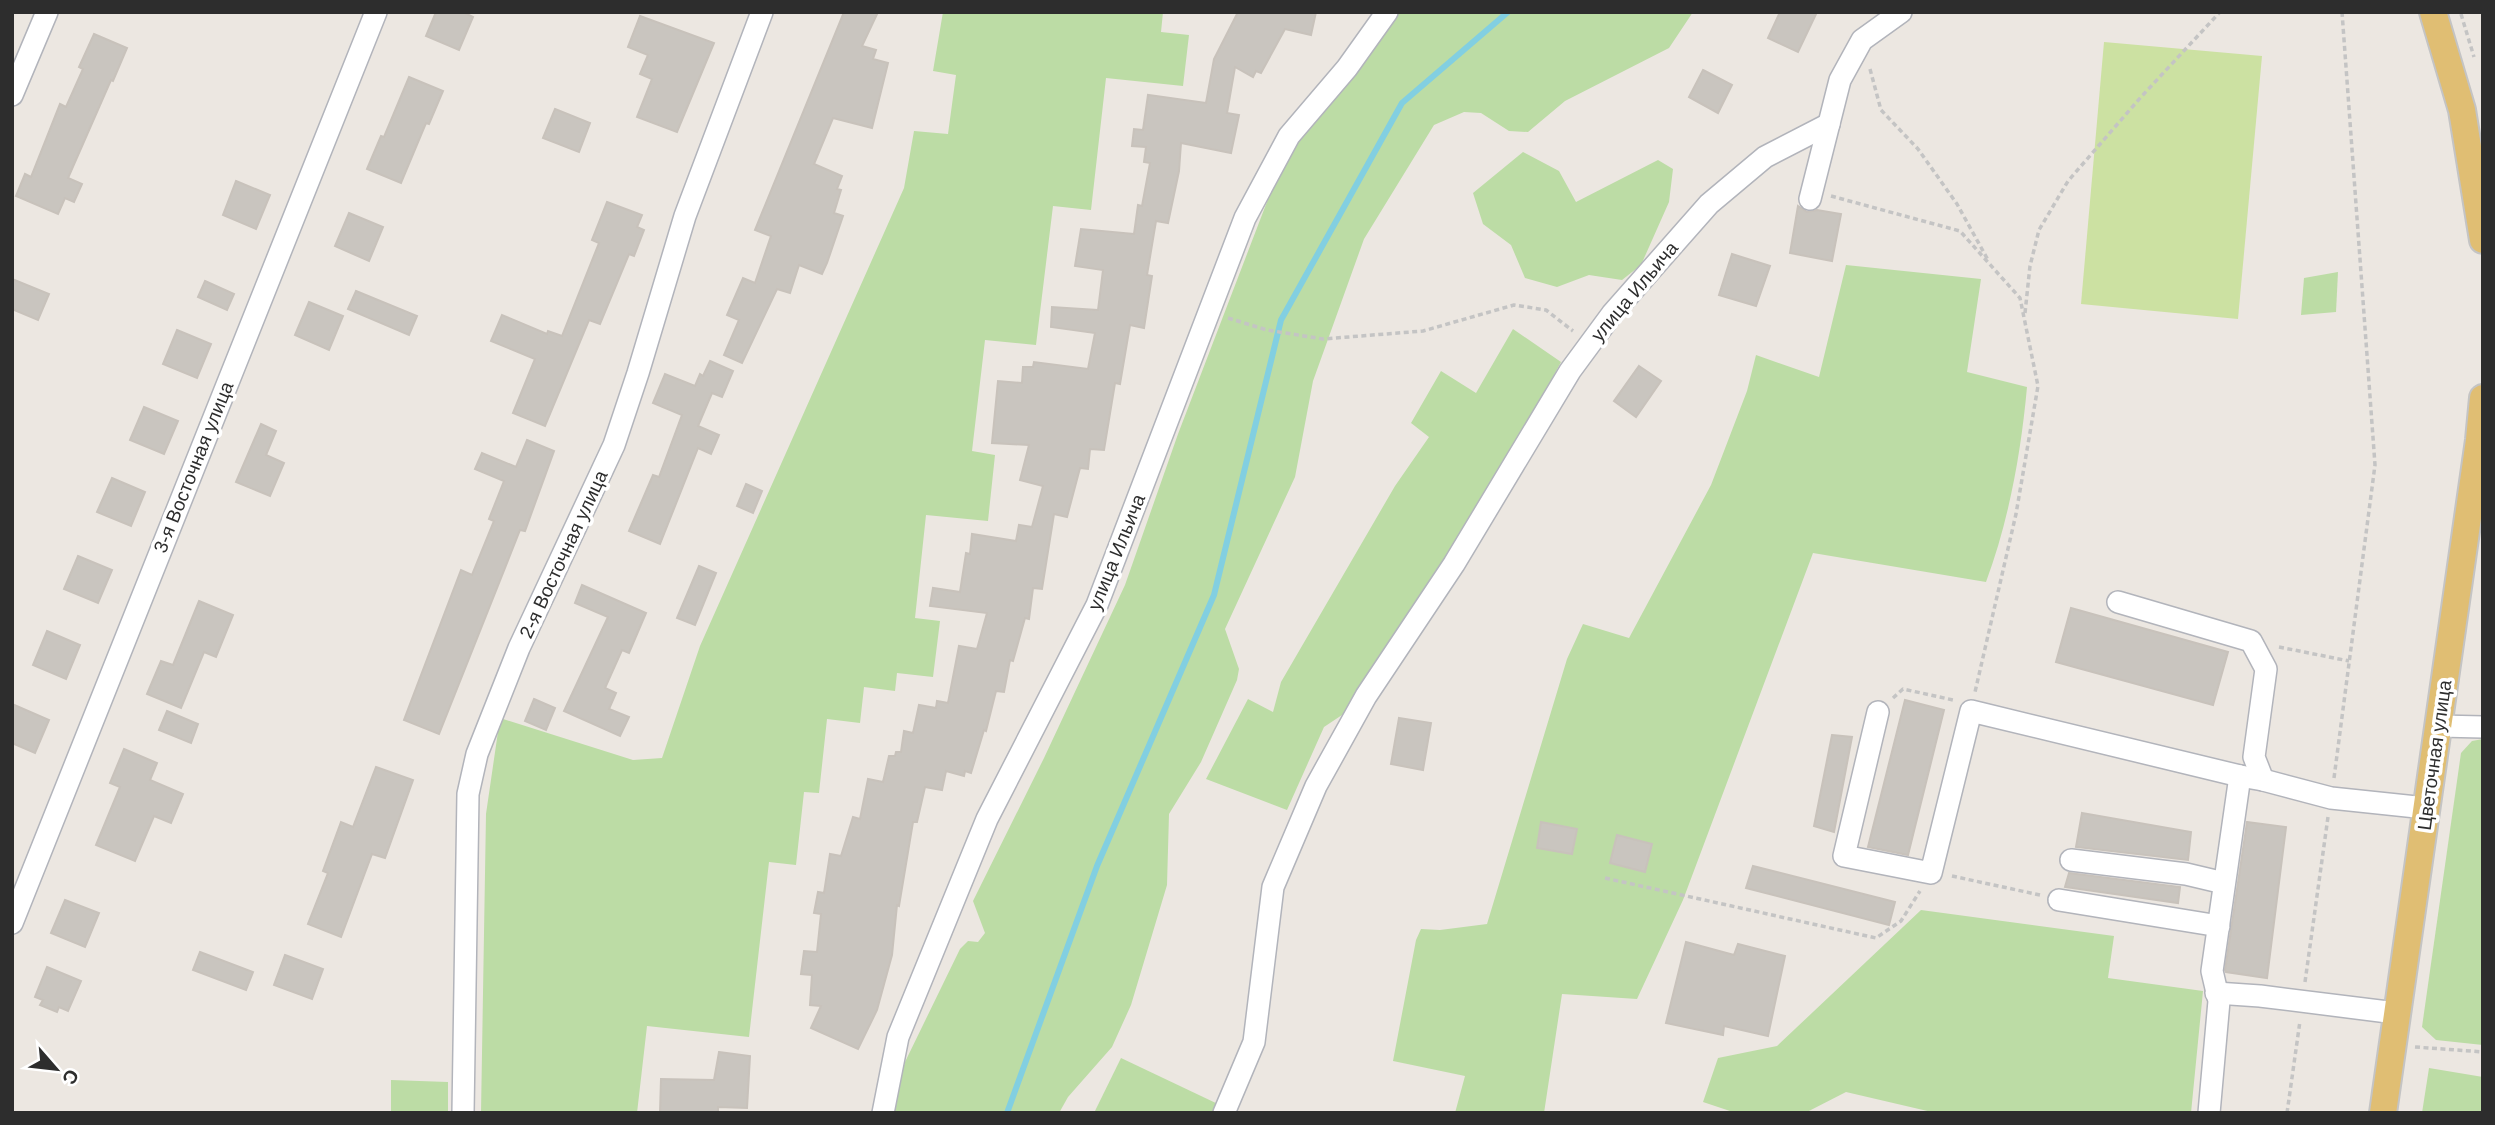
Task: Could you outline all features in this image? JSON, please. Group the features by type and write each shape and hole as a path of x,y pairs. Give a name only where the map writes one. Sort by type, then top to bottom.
{"main road":[{"path":"2433,12 2462,110 2483,240"},
{"name":"Цветочная улица","path":"2383,1113 2483,398"}],"street":[{"path":"12,95 47,12"},
{"name":"3-я Восточная улица","path":"12,923 376,12"},
{"name":"2-я Восточная улица","path":"463,1113 468,794 477,754 519,648 614,445 685,215 762,12"},
{"name":"улица Ильича","path":"883,1113 903,1024 987,819 1097,605 1245,218 1289,136 1347,68 1387,12"},
{"path":"1810,200 1840,80 1862,40 1901,12"},
{"name":"улица Ильича","path":"1224,1113 1254,1042 1273,887 1316,786 1366,696 1454,564 1570,371 1612,314 1709,204 1765,157 1829,124"},
{"path":"2118,602 2250,641 2266,669 2254,757 2263,780"},
{"path":"1878,712 1843,856 1931,873 1972,708 2331,798 2426,808"},
{"path":"2439,726 2483,727"},
{"path":"2209,1113 2219,1001 2212,971 2239,776"},
{"path":"2071,860 2186,874 2224,883"},
{"path":"2059,900 2219,926"},
{"path":"2216,993 2396,1013"}],"path":[{"path":"2024,319 2030,266 2039,230 2068,181 2220,12"},
{"path":"2287,1113 2375,465 2342,12"},
{"path":"1862,40 1881,110 1918,149 1949,193 1992,266"},
{"path":"1834,196 1960,231 2020,298 2038,386 2017,514 1972,708 1903,689 1878,712"},
{"path":"1209,312 1266,330 1323,339 1423,331 1514,304 1546,310 1590,343"},
{"path":"2250,641 2349,661"},
{"path":"1605,878 1876,938 1901,921 1931,873 2059,900"},
{"path":"2391,1044 2483,1052"}],"green space":[{"path":"943,12 1163,12 1161,32 1189,35 1183,86 1106,78 1091,210 1053,206 1036,345 985,340 972,451 995,455 988,521 926,515 915,618 940,621 933,677 897,673 895,691 864,687 860,723 827,719 819,793 804,792 796,865 769,862 749,1037 647,1026 637,1113 481,1113 486,814 500,718 633,760 662,758 700,646 904,188 914,131 948,134 956,75 933,71"},
{"path":"1399,12 1693,12 1669,48 1565,101 1528,132 1509,131 1481,113 1464,112 1434,125 1364,239 1313,381 1295,477 1225,629 1239,669 1237,680 1201,762 1169,814 1167,885 1131,1005 1112,1047 1068,1097 1059,1113 891,1113 905,1062 960,949 968,941 978,942 985,933 973,901 1125,585 1178,434 1270,194 1308,125"},
{"path":"2104,42 2262,56 2238,319 2081,304"},
{"path":"1523,152 1559,171 1576,202 1658,160 1673,169 1669,202 1641,265 1622,280 1589,275 1557,287 1525,278 1511,245 1483,224 1473,193"},
{"path":"1846,265 1981,279 1967,372 2027,387 2013,486 1986,582 1813,553 1683,900 1637,999 1562,994 1544,1113 1455,1113 1465,1076 1393,1061 1416,940 1421,929 1440,930 1487,924 1567,659 1583,624 1629,638 1711,485 1747,391 1756,355 1819,377"},
{"path":"2338,272 2336,312 2301,315 2304,278"},
{"path":"1513,329 1561,362 1454,562 1351,709 1324,727 1287,810 1206,779 1248,699 1273,712 1281,682 1395,486 1429,437 1411,423 1441,371 1476,393"},
{"path":"2483,739 2483,1045 2436,1040 2422,1027 2461,753 2472,741"},
{"path":"1921,910 2114,936 2108,978 2203,991 2191,1113 1936,1113 1846,1092 1805,1113 1736,1113 1703,1102 1718,1058 1777,1046"},
{"path":"1121,1058 1220,1105 1217,1113 1094,1113"},
{"path":"2429,1068 2483,1077 2483,1113 2422,1113"},
{"path":"391,1080 448,1082 448,1113 391,1113"}],"building":[{"path":"436,12 463,12 473,17 459,50 426,36"},
{"path":"844,12 878,12 862,46 876,50 873,59 888,63 872,128 833,118 814,164 842,176 837,189 841,190 834,213 843,216 827,263 822,274 799,265 790,293 777,289 742,363 724,355 739,320 727,315 743,278 755,283 771,236 755,230"},
{"path":"1238,12 1316,12 1311,35 1285,29 1261,73 1256,71 1253,77 1235,67 1227,113 1239,115 1231,153 1181,143 1179,171 1168,223 1156,221 1147,275 1152,276 1144,328 1130,325 1120,384 1115,383 1104,450 1090,449 1088,469 1080,468 1067,517 1054,514 1042,589 1033,588 1029,619 1025,618 1013,661 1010,660 1004,692 996,691 971,773 965,771 964,776 946,771 942,790 925,787 917,822 913,822 899,906 897,905 892,955 877,1010 858,1049 811,1028 821,1006 810,1005 812,975 801,974 804,951 817,952 821,914 814,913 818,892 824,893 830,854 841,856 853,817 860,819 868,779 883,782 889,756 901,752 904,731 913,733 919,705 936,708 937,701 948,703 959,646 977,649 987,613 930,606 933,588 960,592 972,534 1016,541 1019,525 1032,527 1043,486 1020,480 1029,445 992,443 998,381 1022,383 1023,367 1033,367 1034,362 1088,369 1095,333 1051,327 1052,307 1098,310 1103,270 1075,266 1081,229 1134,234 1138,205 1142,206 1150,163 1144,162 1146,147 1132,146 1134,129 1143,130 1148,95 1206,103 1214,59"},
{"path":"1780,12 1817,12 1798,52 1768,38"},
{"path":"640,16 714,43 677,132 637,117 652,79 640,74 648,55 628,47"},
{"path":"94,34 127,48 68,178 82,184 74,202 65,198 58,214 16,196 25,174 31,177 60,104 66,107 83,69 79,67"},
{"path":"1703,70 1732,85 1718,113 1689,97"},
{"path":"409,77 443,91 429,124 426,123 401,183 367,169 381,136 384,137"},
{"path":"555,109 590,123 579,152 543,138"},
{"path":"236,181 270,195 256,229 223,215"},
{"path":"607,202 642,215 637,227 644,230 634,256 629,254 600,324 589,320 545,426 513,413 535,359 491,341 502,315 547,334 548,331 562,336 599,243 592,240"},
{"path":"1798,206 1807,212 1817,210 1841,214 1832,261 1790,253"},
{"path":"349,213 383,227 369,261 335,246"},
{"path":"1732,254 1770,266 1756,306 1719,295"},
{"path":"12,279 49,294 38,320 12,309"},
{"path":"205,281 234,294 227,310 198,297"},
{"path":"356,291 417,316 409,335 348,309"},
{"path":"309,302 343,316 329,350 295,335"},
{"path":"177,330 211,344 197,378 163,364"},
{"path":"710,361 733,371 722,397 712,393 698,426 719,435 711,454 698,448 660,544 629,531 653,475 659,477 682,415 653,403 665,374 695,386"},
{"path":"1639,366 1661,381 1636,417 1614,401"},
{"path":"144,407 178,421 164,454 130,440"},
{"path":"261,424 276,431 266,455 284,463 270,496 236,482"},
{"path":"527,440 554,451 525,531 520,530 439,734 404,720 461,570 472,575 494,521 489,519 504,481 475,469 482,453 516,467"},
{"path":"112,478 145,492 131,526 97,512"},
{"path":"746,484 762,491 753,513 737,506"},
{"path":"78,556 112,570 98,603 64,589"},
{"path":"699,566 716,573 695,625 677,618"},
{"path":"582,585 646,613 629,653 622,650 605,688 616,693 609,709 629,717 620,736 564,711 608,617 575,603"},
{"path":"199,601 233,615 216,657 204,652 181,708 147,694 161,661 173,665"},
{"path":"2071,608 2228,652 2213,705 2056,662"},
{"path":"47,631 80,645 66,679 33,665"},
{"path":"534,699 555,708 546,730 525,721"},
{"path":"1905,700 1944,710 1908,855 1868,847"},
{"path":"12,704 49,720 35,753 12,743"},
{"path":"167,711 198,724 191,743 159,730"},
{"path":"1399,718 1431,723 1423,770 1391,764"},
{"path":"1832,735 1852,737 1834,832 1814,826"},
{"path":"124,749 157,763 150,780 183,794 171,823 154,816 135,861 96,845 120,787 110,783"},
{"path":"376,767 413,780 385,858 372,854 341,937 308,924 328,873 323,871 341,822 353,827"},
{"path":"2082,813 2191,832 2188,860 2076,847"},
{"path":"1541,822 1577,829 1572,854 1537,848"},
{"path":"2247,822 2286,827 2267,978 2225,970"},
{"path":"1617,835 1652,844 1645,872 1610,863"},
{"path":"1753,866 1895,902 1889,925 1746,888"},
{"path":"2069,873 2180,887 2178,903 2065,887"},
{"path":"65,900 99,913 85,947 51,933"},
{"path":"1686,942 1734,955 1738,944 1785,956 1768,1036 1724,1026 1723,1035 1666,1023"},
{"path":"200,952 253,972 246,990 193,970"},
{"path":"285,955 323,969 312,999 274,985"},
{"path":"47,967 81,981 68,1011 59,1007 57,1012 40,1005 43,1000 35,997"},
{"path":"719,1052 750,1056 747,1108 718,1107 718,1113 660,1113 661,1079 714,1080"}],"waterway":[{"path":"1007,1113 1097,866 1214,595 1281,320 1402,103 1508,12"}]}
